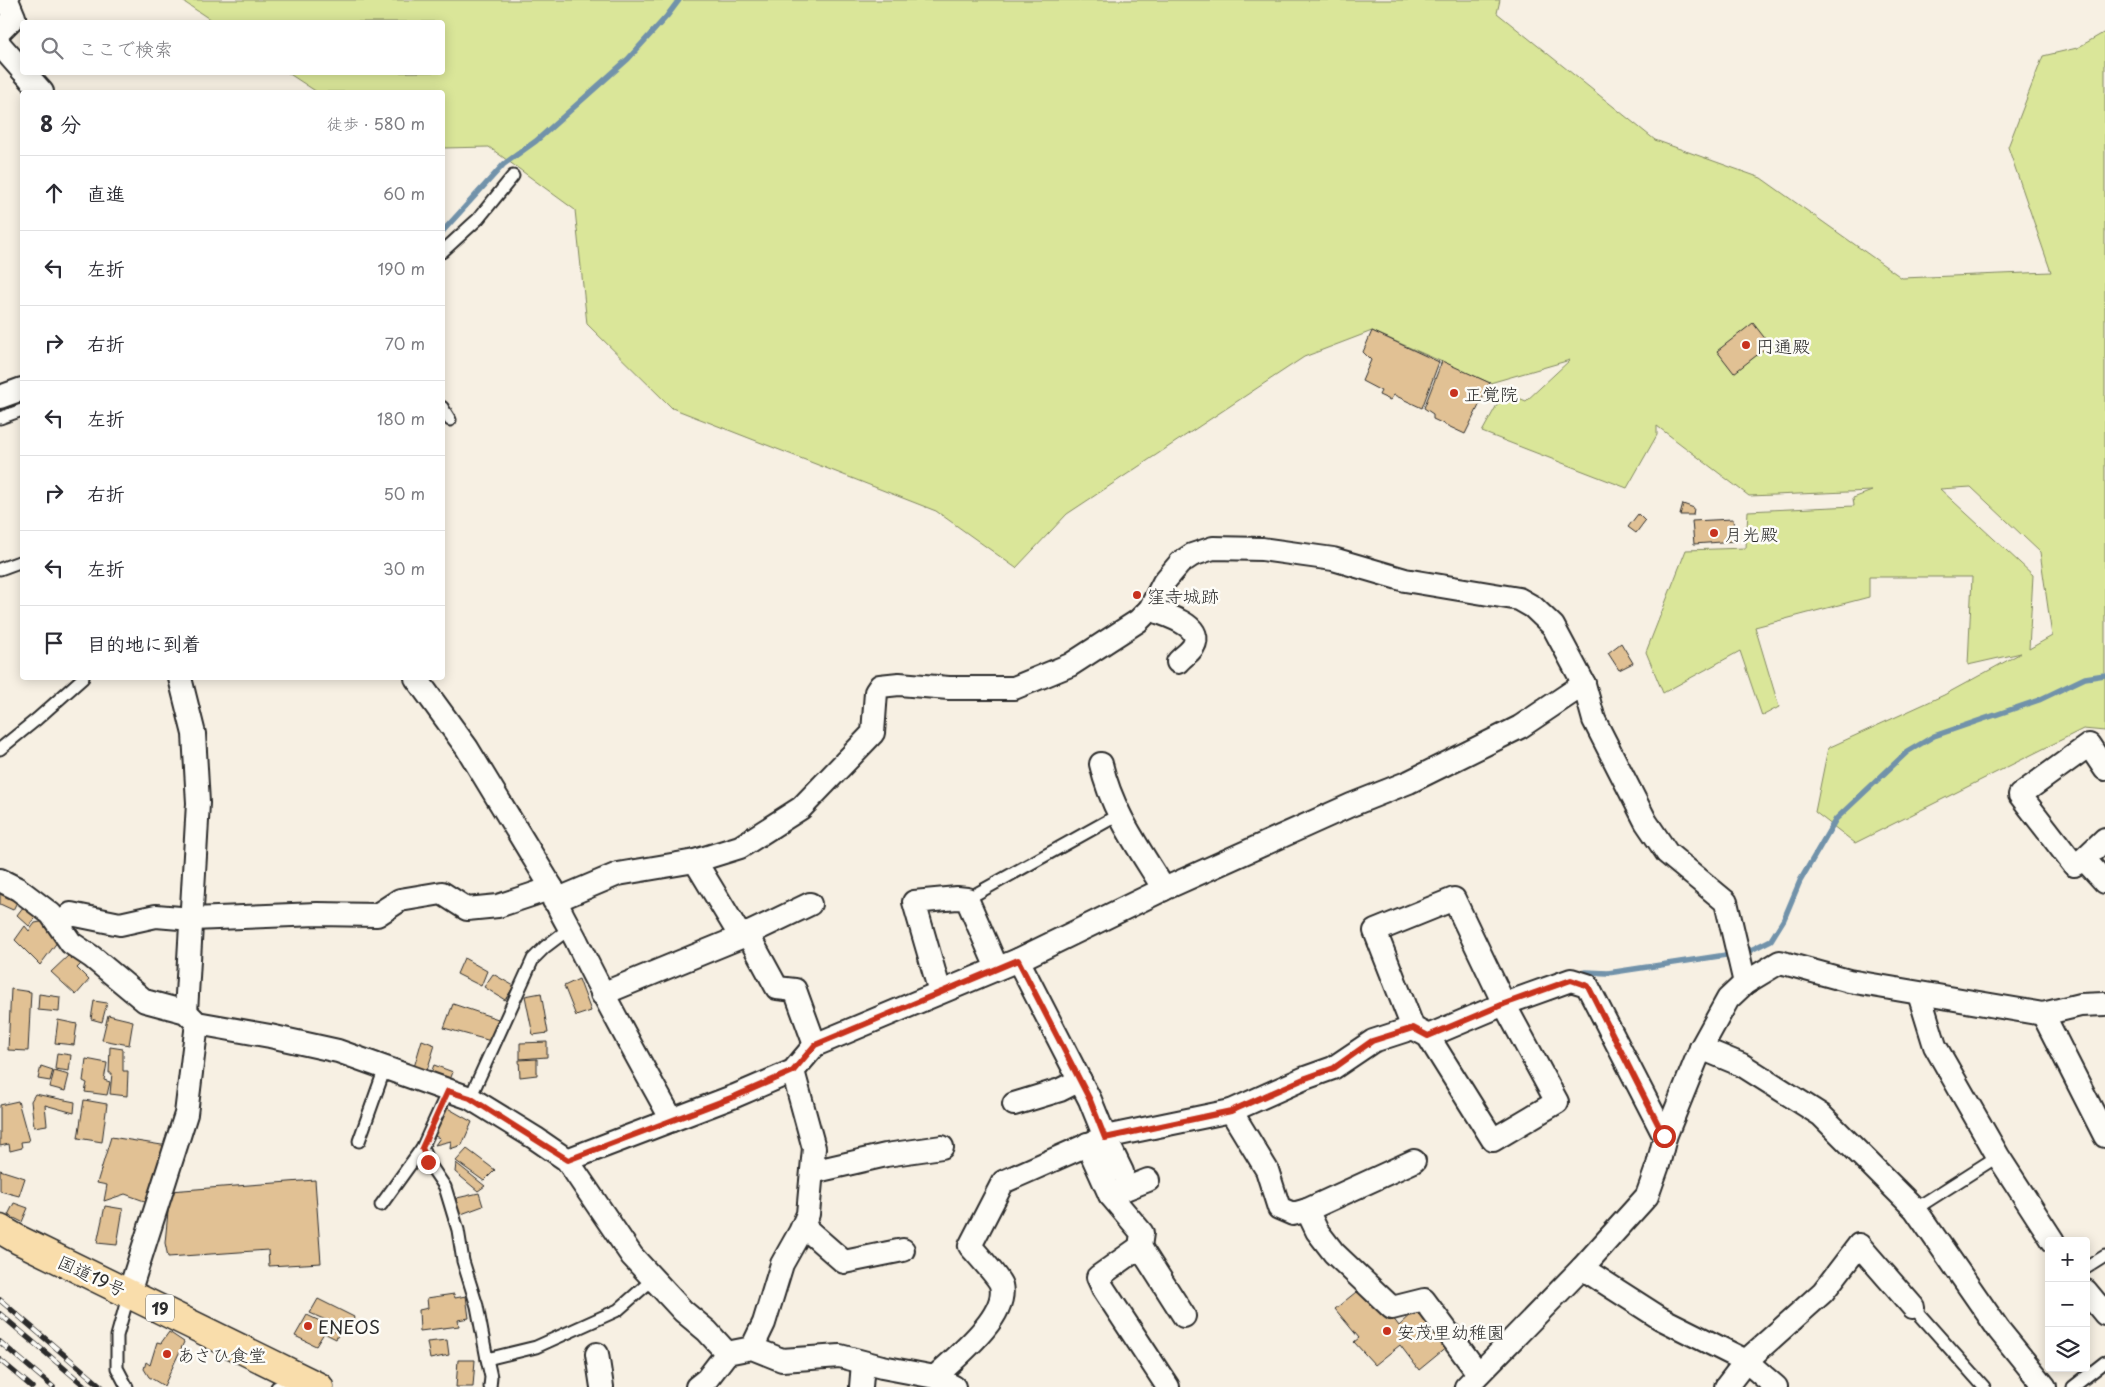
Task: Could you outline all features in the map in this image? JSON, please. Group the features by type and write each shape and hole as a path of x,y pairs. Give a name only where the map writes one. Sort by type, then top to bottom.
{"highway":[{"name":"国道19号","path":"0,1229 312,1383"}],"street":[{"path":"0,30 14,17 7,0"},
{"path":"0,44 20,68"},
{"path":"26,75 40,90"},
{"path":"0,397 20,390"},
{"path":"59,925 71,914 120,924 156,916 192,919 317,914 377,915 400,900 442,893 467,909 498,906 553,895 618,874 695,861 740,847 801,808 874,733 876,692 880,686 899,684 949,688 1014,688 1070,665 1138,621 1150,610 1164,582 1180,563 1192,555 1213,548 1262,550 1333,559 1405,580 1519,599 1533,607 1553,626 1584,684 1594,720 1646,822 1667,853 1726,902 1745,983"},
{"path":"1150,610 1184,622 1193,631 1195,640 1193,647 1178,662"},
{"path":"129,1293 186,1114 192,1017 192,919 198,803 194,734 180,680"},
{"path":"417,680 467,748 553,895 602,994 672,1120"},
{"path":"568,1160 793,1071 815,1045 1018,960 1164,889 1350,805 1409,782 1520,727 1584,684"},
{"path":"2105,770 2088,745 2020,795 2074,866 2105,839"},
{"path":"1101,764 1106,785 1118,815 1164,889"},
{"path":"2084,859 2105,882"},
{"path":"695,861 777,988 794,990 815,1045"},
{"path":"0,880 25,894 51,914 71,943 92,957 145,1001 192,1017 338,1051 470,1098 568,1160 632,1256 727,1352"},
{"path":"940,992 914,902 957,898 967,899 997,968"},
{"path":"1454,900 1504,1004 1557,1102 1492,1140 1421,1032 1374,931 1454,900"},
{"path":"602,994 744,935 810,904"},
{"path":"1018,960 1080,1080 1110,1195 1142,1233 1140,1246 1184,1316"},
{"path":"1307,1210 1316,1230 1334,1253 1392,1308 1424,1300 1472,1380 1582,1268 1646,1196 1658,1166 1664,1136 1701,1048 1728,999 1745,983 1780,962 1849,981 2043,1014 2080,1005 2105,1004"},
{"path":"705,1384 727,1352 752,1348 782,1360 840,1356 944,1382 987,1327 1001,1298 1001,1284 962,1251 1003,1182 1096,1141 1231,1111 1306,1078 1334,1068 1372,1041 1421,1032 1571,980 1588,986 1664,1136"},
{"path":"1919,994 1935,1046 1998,1156 2050,1237"},
{"path":"2043,1014 2105,1136"},
{"path":"1701,1048 1742,1065 1821,1115 1915,1209 1999,1330 2045,1387"},
{"path":"752,1348 764,1323 782,1264 808,1214 814,1148 793,1071"},
{"path":"1014,1104 1060,1090 1080,1080"},
{"path":"1231,1111 1267,1170 1279,1208 1294,1214 1307,1210 1414,1161"},
{"path":"1096,1141 1122,1172"},
{"path":"812,1172 886,1156 942,1147"},
{"path":"1110,1195 1148,1180"},
{"path":"803,1226 844,1262 903,1250"},
{"path":"1726,1387 1746,1361 1823,1292 1859,1245 1913,1307"},
{"path":"1140,1246 1098,1277 1103,1288 1168,1387"},
{"path":"1582,1268 1660,1318 1746,1361 1776,1387"},
{"path":"2090,1296 2105,1314"},
{"path":"596,1354 602,1387"},
{"path":"861,1387 863,1363"}],"lane":[{"path":"445,249 478,219 513,176"},
{"path":"0,418 20,411"},
{"path":"445,412 450,420"},
{"path":"0,569 20,562"},
{"path":"0,749 81,680"},
{"path":"967,899 1118,815"},
{"path":"470,1098 533,958 545,946 570,928"},
{"path":"359,1141 385,1068"},
{"path":"381,1206 422,1148 448,1091"},
{"path":"422,1148 428,1162 445,1187 458,1230 463,1261 477,1306 491,1377 490,1387"},
{"path":"1915,1209 1998,1156"},
{"path":"2090,1265 2105,1256"},
{"path":"487,1359 536,1347 618,1310 653,1279"},
{"path":"127,1387 117,1368 117,1336 129,1293"},
{"path":"1913,1307 1982,1387"},
{"path":"2073,1387 2105,1362"},
{"path":"277,1387 312,1383"}],"green space":[{"path":"181,0 1500,0 1497,13 1655,140 1761,178 1902,278 2051,272 2008,147 2043,56 2077,48 2105,32 2105,731 2083,729 1855,843 1815,812 1828,748 1944,695 2021,653 1968,665 1972,577 1869,577 1869,597 1755,627 1779,707 1762,716 1740,651 1663,693 1646,652 1686,550 1746,548 1748,511 1854,506 1853,498 1872,491 1749,496 1657,426 1657,435 1627,488 1482,432 1504,392 1526,401 1570,360 1490,383 1372,331 1304,357 1067,514 1016,568 936,511 672,408 587,324 575,210 489,147 445,148 445,90 314,90 291,75 445,75 445,20 211,20","holes":["1971,487 2040,552 2052,636 2029,649 2033,575 1940,489"]}],"building":[{"path":"1753,323 1770,345 1734,373 1717,351"},
{"path":"1372,331 1439,362 1422,408 1394,395 1390,400 1379,395 1381,391 1362,381 1371,360 1363,352"},
{"path":"1442,361 1490,383 1465,434 1433,419 1433,414 1424,408"},
{"path":"1683,504 1694,508 1693,515 1680,515"},
{"path":"1638,514 1645,521 1636,533 1628,527"},
{"path":"1733,519 1735,541 1694,544 1692,521"},
{"path":"1621,643 1633,663 1619,670 1608,653"},
{"path":"0,888 19,898 13,910 0,904"},
{"path":"27,902 40,913 29,926 17,915"},
{"path":"46,921 58,941 40,965 15,940 25,926 29,931 35,923"},
{"path":"69,955 72,959 75,957 82,963 77,968 89,980 76,995 51,972"},
{"path":"464,958 487,971 481,986 457,974"},
{"path":"493,974 514,986 505,1000 484,987"},
{"path":"579,979 591,1011 576,1016 564,986"},
{"path":"11,989 31,992 28,1051 8,1050"},
{"path":"541,993 548,1033 533,1035 525,996"},
{"path":"39,994 60,997 59,1012 38,1010"},
{"path":"94,1001 107,1003 102,1022 91,1019"},
{"path":"453,1004 498,1019 491,1041 444,1028"},
{"path":"108,1015 133,1021 129,1045 102,1040"},
{"path":"58,1020 77,1024 74,1045 55,1043"},
{"path":"422,1040 435,1045 425,1077 412,1074"},
{"path":"547,1042 547,1057 520,1059 520,1043"},
{"path":"110,1047 123,1049 123,1071 128,1071 127,1096 110,1094 112,1073 109,1073"},
{"path":"57,1053 71,1055 69,1071 55,1069"},
{"path":"86,1059 107,1063 104,1080 110,1082 107,1095 85,1092 87,1083 83,1081"},
{"path":"537,1059 537,1075 520,1077 519,1060"},
{"path":"434,1065 453,1072 448,1085 429,1078"},
{"path":"41,1066 53,1070 50,1081 38,1079"},
{"path":"54,1071 69,1075 65,1091 50,1087"},
{"path":"35,1094 75,1102 74,1113 45,1105 47,1125 34,1127 31,1101"},
{"path":"84,1100 107,1104 102,1142 78,1138"},
{"path":"18,1101 29,1141 21,1142 22,1148 10,1151 9,1144 0,1146 0,1105"},
{"path":"444,1106 472,1122 462,1145 450,1149 451,1141 435,1145 440,1138 431,1135"},
{"path":"111,1137 168,1146 147,1202 125,1194 104,1201 107,1185 97,1183"},
{"path":"467,1149 495,1170 484,1181 456,1161"},
{"path":"456,1163 485,1186 478,1191 455,1172"},
{"path":"0,1170 25,1178 19,1196 0,1191"},
{"path":"315,1180 321,1263 269,1266 268,1250 168,1257 165,1243 170,1191"},
{"path":"479,1193 483,1206 456,1216 453,1203 457,1198"},
{"path":"14,1203 28,1208 22,1222 8,1215"},
{"path":"105,1206 123,1209 117,1245 97,1243"},
{"path":"1361,1288 1389,1321 1393,1318 1399,1326 1416,1310 1447,1347 1419,1370 1400,1345 1375,1365 1354,1342 1359,1338 1335,1309"},
{"path":"454,1294 455,1298 466,1296 469,1318 458,1320 459,1326 420,1331 419,1310 428,1308 427,1298"},
{"path":"318,1299 354,1317 346,1333 329,1325 330,1322 310,1313"},
{"path":"307,1315 326,1324 325,1327 339,1333 336,1339 324,1333 316,1346 295,1336"},
{"path":"169,1332 184,1342 164,1386 149,1377 144,1369 146,1362 150,1365 157,1342 161,1343"},
{"path":"447,1340 449,1355 430,1359 427,1342"},
{"path":"458,1360 475,1360 473,1387 456,1387"}],"waterway":[{"path":"445,229 504,164 536,141 628,59 679,0"},
{"path":"0,409 20,403"},
{"path":"1743,952 1771,940 1784,919 1800,881 1836,819 1907,752 1934,736 2039,700 2085,678 2105,675"},
{"path":"1586,972 1608,973 1726,955"}],"railway":[{"path":"0,1300 102,1387"},
{"path":"0,1314 86,1387"},
{"path":"0,1342 53,1387"},
{"path":"0,1360 32,1387"}],"place":[{"name":"円通殿","path":"1746,345"},
{"name":"正覚院","path":"1454,393"},
{"name":"月光殿","path":"1714,533"},
{"name":"窪寺城跡","path":"1137,595"},
{"name":"ENEOS","path":"308,1326"},
{"name":"安茂里幼稚園","path":"1387,1331"},
{"name":"あさひ食堂","path":"167,1354"}],"route":[{"path":"428,1162 422,1148 448,1091 470,1098 568,1160 736,1096 793,1071 815,1045 1018,960 1090,1100 1105,1138 1231,1111 1306,1078 1334,1068 1372,1041 1413,1028 1428,1036 1504,1004 1571,980 1588,986 1664,1136"}]}
